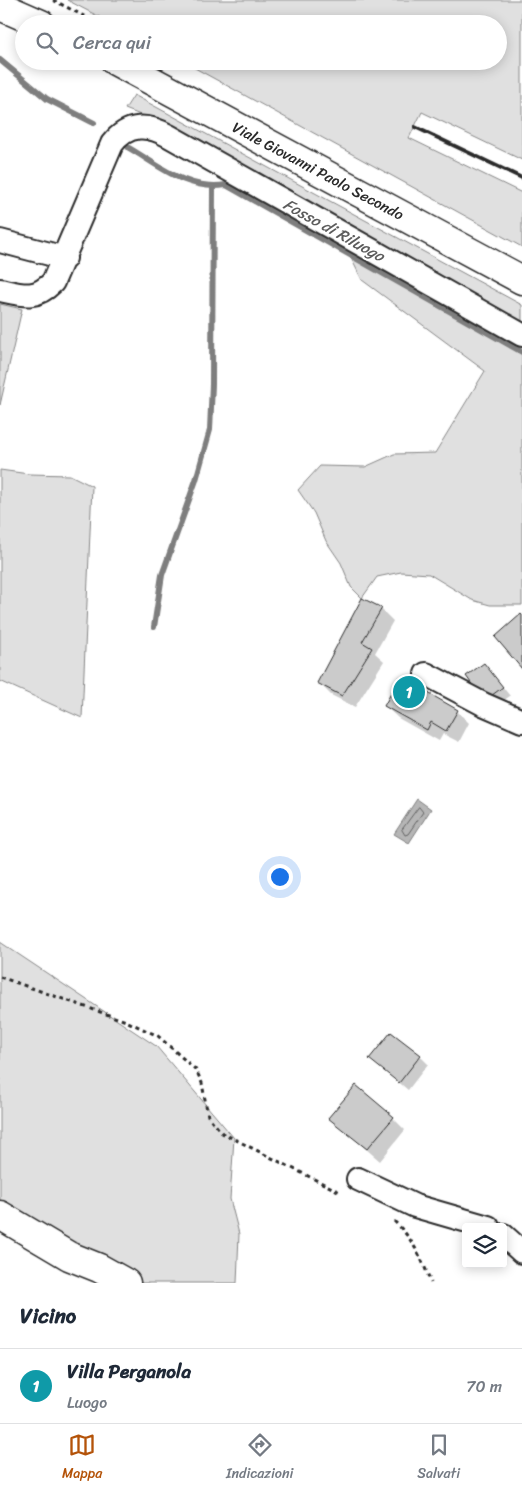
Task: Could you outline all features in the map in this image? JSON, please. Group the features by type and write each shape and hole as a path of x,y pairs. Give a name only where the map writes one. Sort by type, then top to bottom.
{"main road":[{"path":"0,6 20,15"},
{"name":"Viale Giovanni Paolo Secondo","path":"132,70 522,280"},
{"path":"0,1215 69,1256 99,1268 126,1283"},
{"path":"69,1256 95,1282"}],"street":[{"path":"0,290 30,296 44,291 53,282 65,258 112,144 124,131 143,126 160,131 522,335"},
{"path":"0,241 65,258"},
{"path":"426,674 483,704 522,721"},
{"path":"353,1188 474,1223"},
{"path":"507,1239 522,1252"}],"path":[{"path":"53,0 82,15"},
{"path":"0,977 126,1021 158,1036 196,1070 202,1083 208,1116 222,1133 353,1188"},
{"path":"388,1216 405,1231 417,1247 431,1283"}],"shaded area":[{"path":"67,0 522,0 522,160 422,112 409,138 522,193 522,247 198,70 507,70 507,15 96,15"},
{"path":"134,95 522,305 522,323 368,237 143,116 125,109"},
{"path":"349,254 522,353 522,605 490,605 472,600 429,574 401,572 377,577 362,598 351,587 341,563 326,541 314,513 298,490 320,466 365,467 394,454 435,453 485,371 362,280"},
{"path":"0,304 22,309 0,405"},
{"path":"0,470 29,474 70,475 92,486 82,718 0,681"},
{"path":"0,942 156,1046 234,1138 230,1199 239,1234 237,1283 133,1283 0,1206"}],"water":[{"path":"417,799 431,809 409,843 394,834"}],"building":[{"path":"362,598 382,608 362,642 372,648 342,696 317,683"},
{"path":"522,615 522,669 495,637"},
{"path":"484,663 503,687 484,701 466,676"},
{"path":"400,677 458,710 446,731 431,722 427,730 384,706"},
{"path":"391,1032 421,1055 399,1083 369,1059"},
{"path":"356,1085 394,1117 367,1149 328,1118"}],"waterway":[{"name":"Fosso di Riluogo","path":"0,60 47,99 94,123"},
{"name":"Fosso di Riluogo","path":"129,148 174,176 186,181 212,186 226,185 522,352"},
{"path":"154,627 162,575 196,480 210,430 213,187"}],"railway":[{"path":"415,127 522,178"}],"place":[{"name":"Villa Perganola","path":"409,692"}]}
